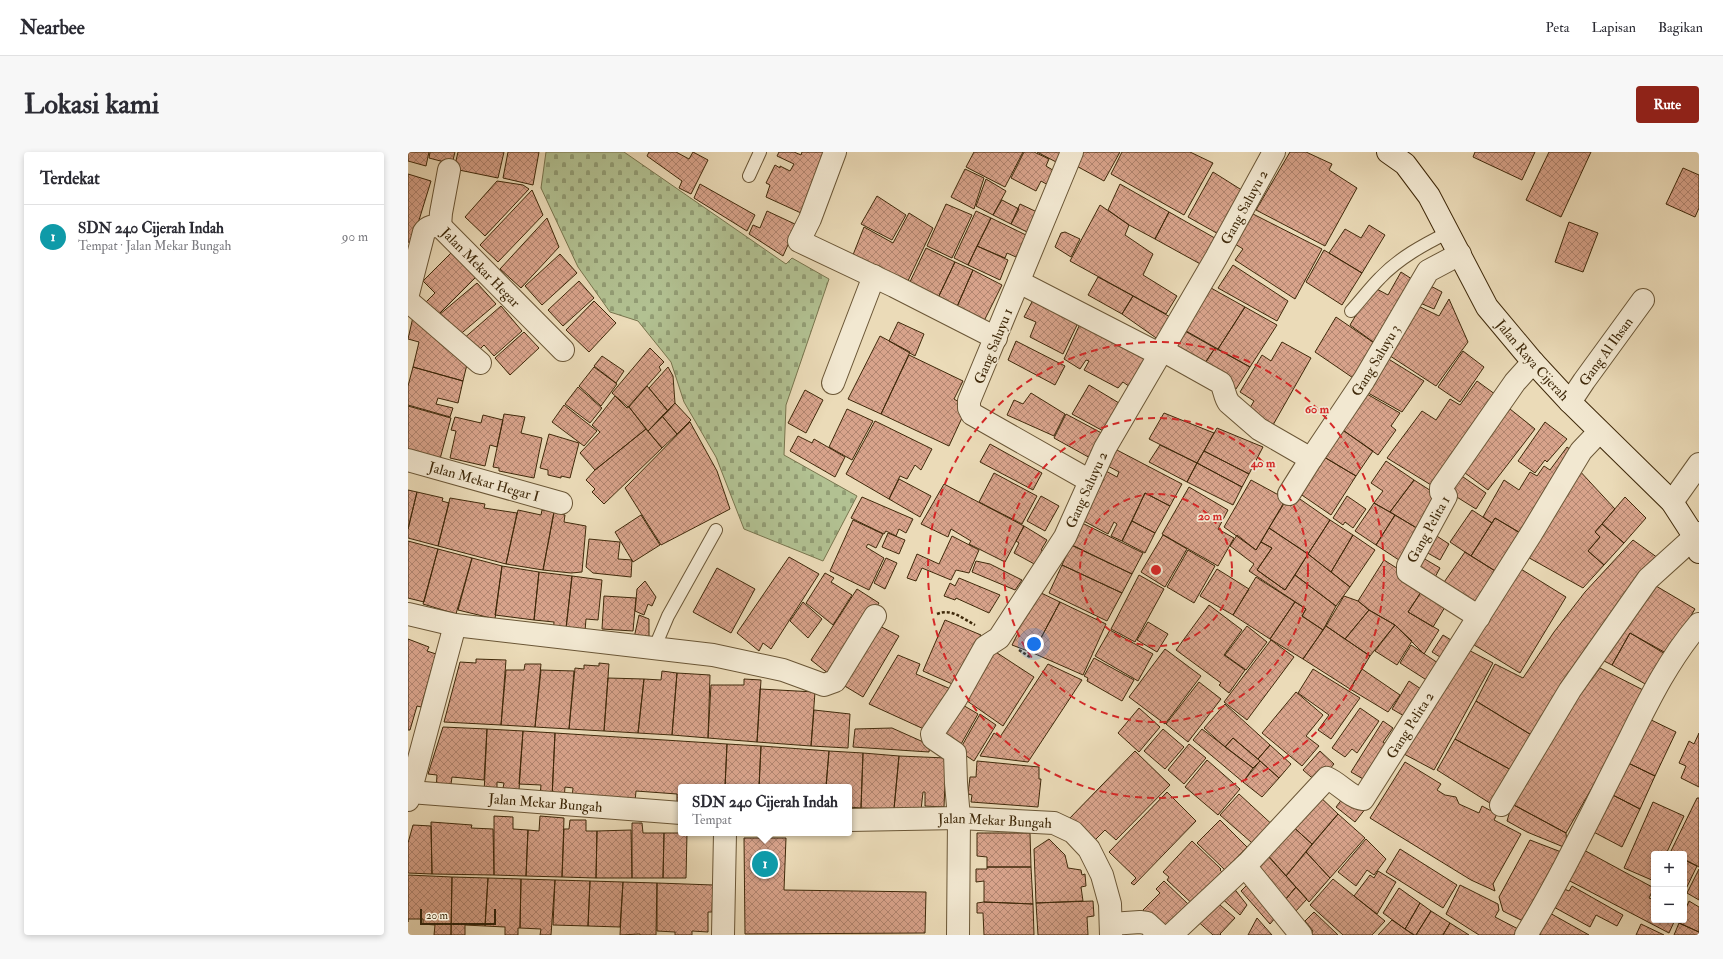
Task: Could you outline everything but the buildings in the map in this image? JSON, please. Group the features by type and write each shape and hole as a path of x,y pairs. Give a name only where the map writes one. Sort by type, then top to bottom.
{"street":[{"path":"835,152 810,219 799,241 874,276 996,338"},
{"name":"Gang Saluyu 1","path":"1072,152 969,401 969,408 972,414 1090,481"},
{"name":"Gang Saluyu 2","path":"960,818 956,783 955,753 933,738 932,734 957,696 985,647 999,638 1065,537 1105,448 1216,258 1274,152"},
{"name":"Jalan Raya Cijerah","path":"1388,152 1405,164 1429,196 1487,307 1533,362 1570,402 1672,502 1697,540"},
{"path":"440,226 449,170"},
{"name":"Jalan Mekar Hegar","path":"408,294 424,232 427,228 440,226 562,350"},
{"name":"Gang Saluyu 3","path":"1289,494 1364,380 1428,271 1460,254"},
{"path":"833,383 874,276"},
{"path":"1019,282 1161,352 1221,384 1225,390 1225,398 1229,403 1259,429 1311,459"},
{"name":"Gang Al Ihsan","path":"1570,402 1643,300"},
{"path":"408,301 480,363"},
{"name":"Gang Pelita 1","path":"1479,617 1408,572 1408,566 1446,496 1441,492 1441,488 1515,382 1533,362"},
{"name":"Gang Pelita 2","path":"1171,935 1244,866 1327,778 1335,781 1358,798 1363,798 1479,617 1582,451 1599,432"},
{"name":"Jalan Mekar Hegar I","path":"408,460 561,503"},
{"path":"1672,502 1699,464"},
{"path":"1502,805 1570,690 1648,579 1697,540"},
{"path":"408,614 454,625 713,655 783,670 819,684 827,685 835,681 875,616"},
{"path":"1526,935 1548,899 1655,688 1690,634 1699,624"},
{"path":"409,796 454,625"},
{"name":"Jalan Mekar Bungah","path":"409,796 678,813"},
{"path":"958,935 960,818"},
{"name":"Jalan Mekar Bungah","path":"852,820 960,818 1054,823 1073,832 1089,849 1102,875 1110,904 1111,930"},
{"path":"723,935 725,836"},
{"path":"1244,866 1301,935"},
{"path":"1111,930 1140,922 1147,923 1160,935"}],"lane":[{"path":"749,176 760,152"},
{"path":"1351,311 1381,277 1404,258 1423,245 1447,233"},
{"path":"654,648 668,616 716,530"}],"green space":[{"path":"546,152 624,152 786,264 792,258 829,279 786,405 784,455 857,496 823,561 744,529 716,457 684,402 671,362 638,321 610,312 578,267 541,188"}],"place":[{"name":"SDN 240 Cijerah Indah","path":"765,864"}]}
